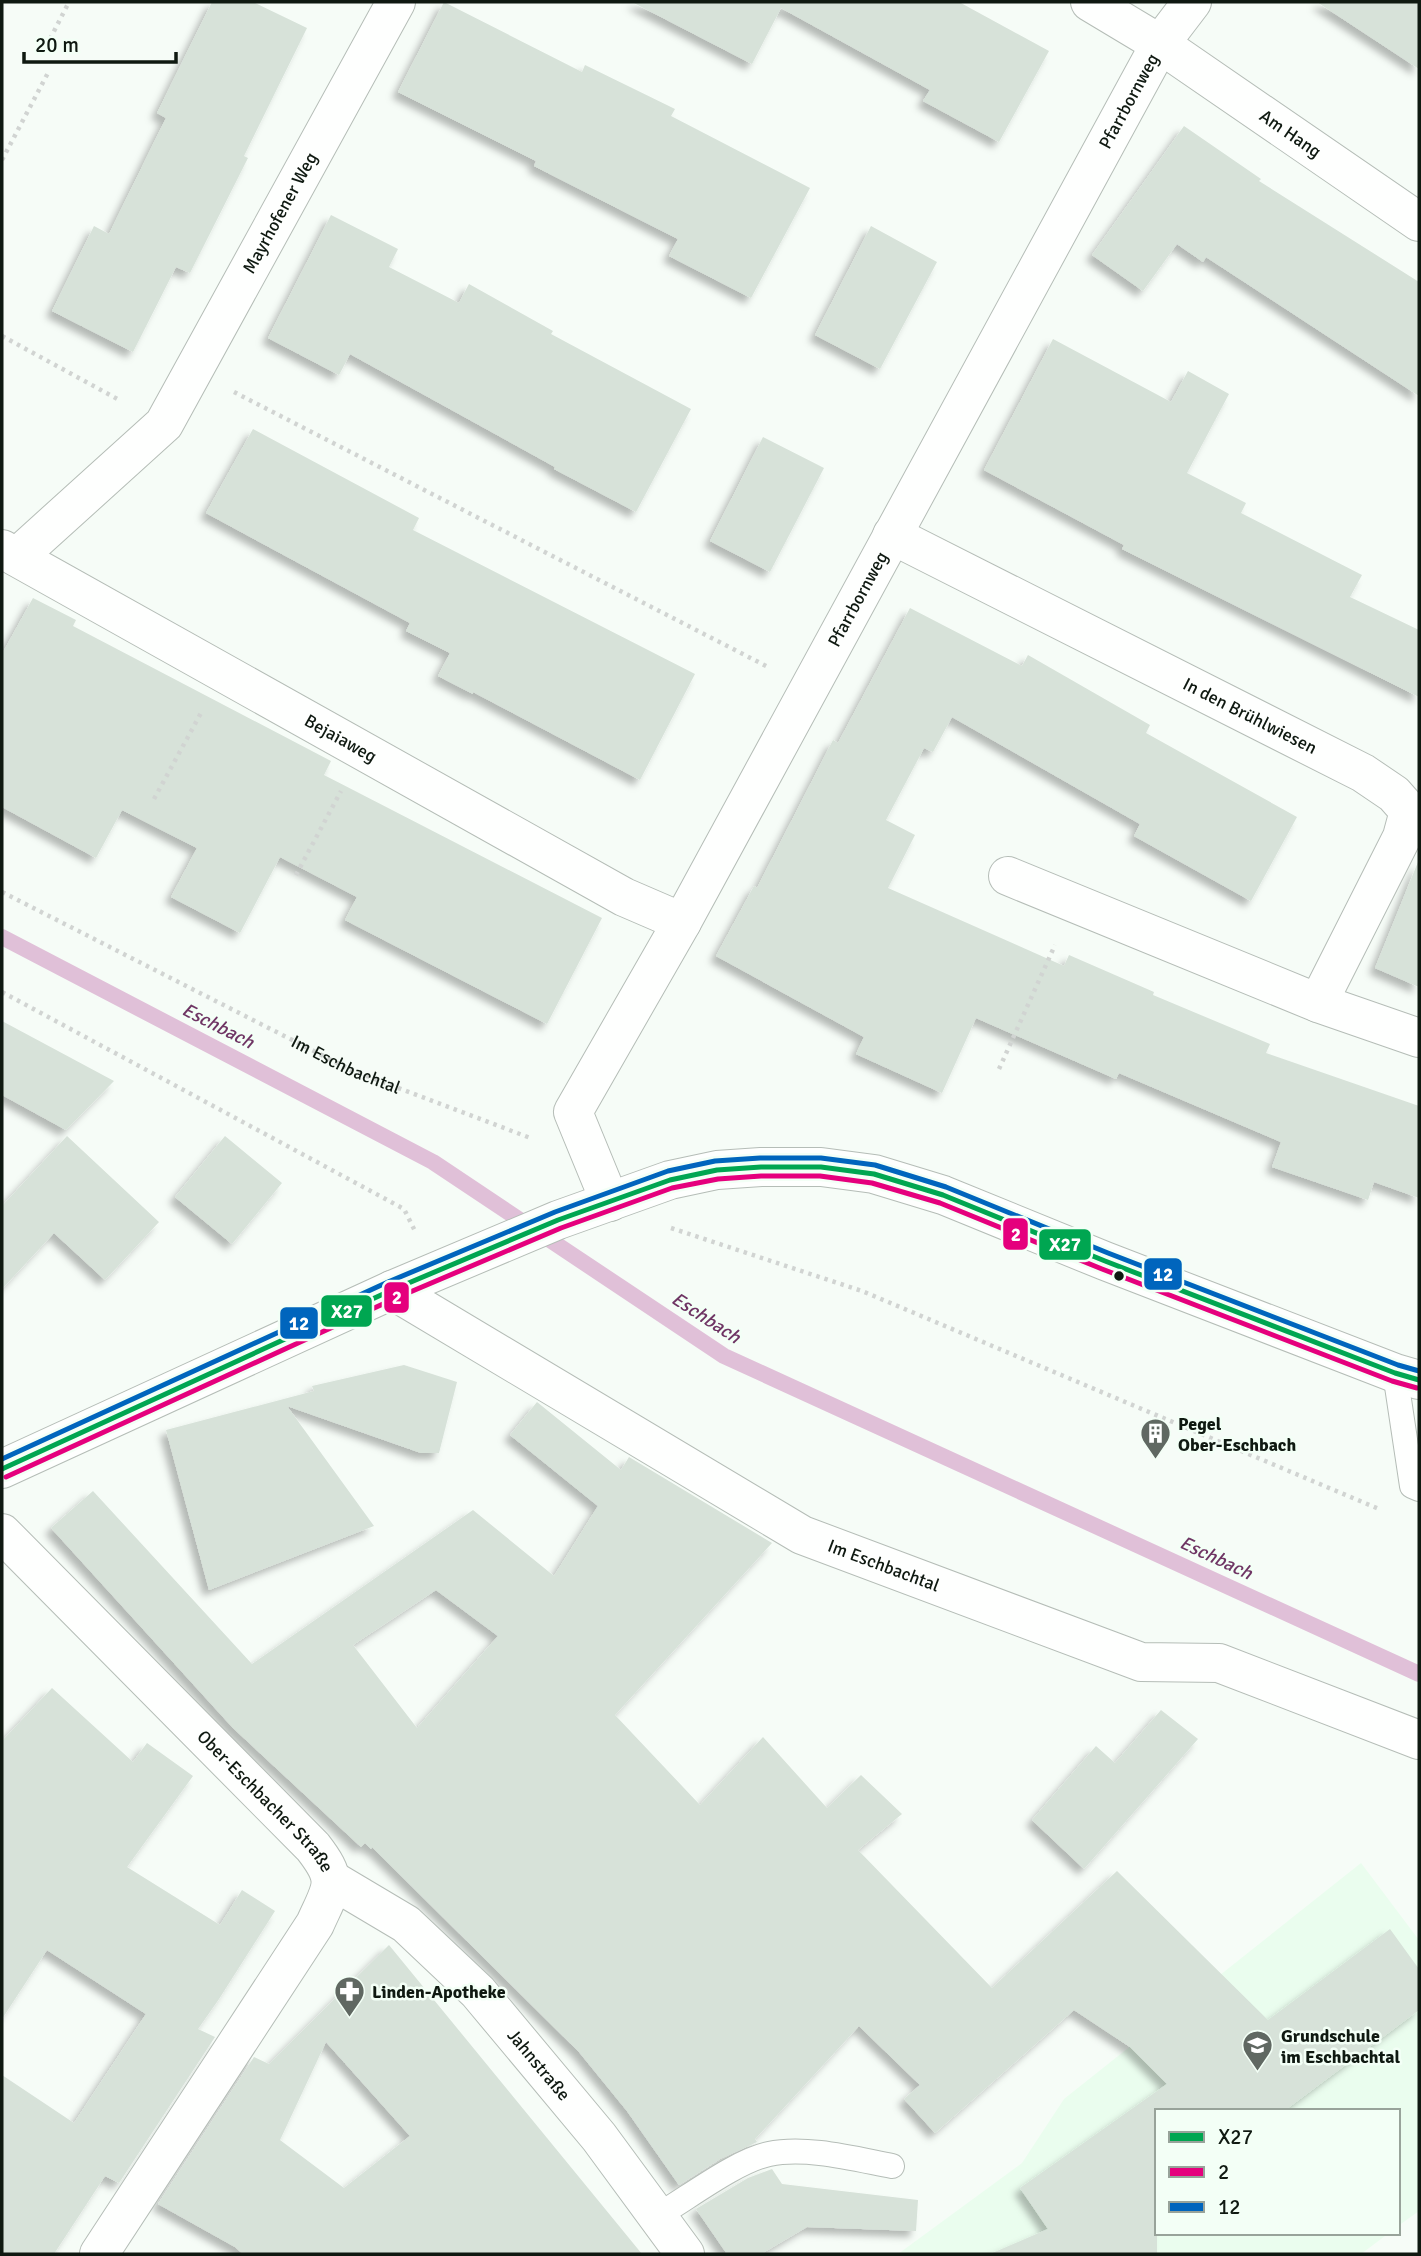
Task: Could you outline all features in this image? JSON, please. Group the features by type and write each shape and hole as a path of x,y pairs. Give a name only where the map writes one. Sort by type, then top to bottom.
{"street":[{"name":"Mayrhofener Weg","path":"9,553 164,425 396,2"},
{"name":"Am Hang","path":"1090,2 1160,44 1419,222"},
{"name":"Pfarrbornweg","path":"610,1202 573,1112 682,922 1160,44 1192,2"},
{"name":"In den Brühlwiesen","path":"892,535 1363,773 1394,793 1409,811 1402,836 1318,1003"},
{"name":"Bejaiaweg","path":"9,553 624,897 682,922"},
{"path":"1008,876 1318,1003 1419,1038"},
{"path":"2,1469 392,1290 558,1220 670,1180 717,1170 761,1167 821,1167 874,1174 943,1195 1105,1261 1407,1376"},
{"name":"Im Eschbachtal","path":"392,1290 802,1535 1141,1662 1219,1663 1419,1740"},
{"name":"Ober-Eschbacher Straße","path":"2,1533 313,1847 327,1865 332,1880 315,1924 99,2254"},
{"name":"Jahnstraße","path":"332,1880 406,1924 478,1992 599,2137 685,2254"}],"lane":[{"path":"1407,1376 1412,1486 1419,1489"},
{"path":"657,2216 745,2162 771,2153 802,2152 892,2166"}],"path":[{"path":"50,38 69,2"},
{"path":"2,160 49,71"},
{"path":"2,336 164,425"},
{"path":"194,370 809,688"},
{"path":"155,799 223,673"},
{"path":"296,875 362,750"},
{"name":"Im Eschbachtal","path":"2,892 351,1070 530,1136 540,1145"},
{"path":"999,1069 1074,903"},
{"path":"2,992 404,1209 436,1272"},
{"path":"610,1202 659,1224 862,1291 1382,1510"}],"shaded area":[{"name":"Grundschule im Eschbachtal","path":"1361,1863 1419,1940 1419,2211 1400,2225 1400,2109 1155,2109 1155,2235 1386,2235 1361,2254 898,2254 1022,2163 1064,2099"}],"building":[{"path":"212,2 253,2 307,28 244,156 248,158 190,273 176,267 133,352 52,311 94,226 109,234 166,118 157,113"},
{"path":"444,2 582,72 585,65 675,109 671,116 810,188 751,298 669,256 678,239 534,166 536,161 398,92"},
{"path":"632,2 959,2 1049,51 999,142 923,101 930,90 781,8 752,64"},
{"path":"1317,2 1419,2 1419,69"},
{"path":"1184,126 1261,179 1259,181 1419,282 1419,396 1206,257 1203,262 1177,244 1143,291 1092,255"},
{"path":"331,215 398,249 389,267 459,303 469,284 553,331 551,334 691,409 636,512 350,354 339,375 268,338"},
{"path":"871,226 937,262 880,369 815,335"},
{"path":"1053,339 1171,402 1188,371 1229,394 1187,473 1246,503 1241,513 1362,575 1350,597 1419,630 1419,697 1122,549 1124,545 984,470"},
{"path":"253,429 419,518 413,530 695,674 640,780 438,676 450,653 406,631 410,623 206,513"},
{"path":"763,437 824,468 770,572 710,541"},
{"path":"33,598 76,620 73,626 331,761 324,775 602,918 547,1024 345,920 357,897 280,857 240,933 171,897 197,848 122,810 96,858 2,807 2,654"},
{"path":"910,608 1022,666 1028,655 1150,725 1146,733 1297,817 1251,901 1134,836 1140,824 952,717 933,752 924,748 886,820 915,835 888,888 1064,966 1069,955 1154,992 1153,995 1270,1044 1266,1053 1419,1106 1419,1198 1374,1182 1368,1200 1272,1167 1281,1142 1119,1073 1116,1079 976,1018 942,1093 856,1054 864,1037 716,956 754,886 757,888 833,740 838,743"},
{"path":"1419,863 1419,987 1375,968"},
{"path":"2,1021 114,1081 66,1130 2,1095"},
{"path":"67,1136 159,1222 105,1280 54,1233 2,1289 2,1206"},
{"path":"225,1136 282,1183 232,1244 175,1197"},
{"path":"404,1365 457,1382 439,1453 421,1453 287,1406 374,1526 209,1590 166,1430 314,1391 312,1386"},
{"path":"537,1402 621,1470 629,1457 772,1543 615,1715 700,1805 763,1737 827,1808 861,1775 902,1814 858,1850 992,1988 1117,1871 1268,2020 1390,1929 1419,1969 1419,2010 1287,2109 1155,2109 1157,2254 990,2254 1048,2229 1020,2188 1167,2084 1130,2047 1074,2010 935,2133 904,2099 920,2085 859,2026 755,2139 757,2142 720,2159 679,2185 627,2111 579,2052 372,1847 371,1849 365,1843 361,1847 233,1728 51,1528 93,1491 252,1664 473,1510 554,1576 598,1506 510,1435","holes":["436,1590 498,1636 417,1728 353,1645"]},
{"path":"52,1688 133,1762 147,1743 193,1776 127,1867 220,1925 242,1890 275,1911 198,2029 215,2037 119,2183 105,2176 54,2254 2,2254 2,2075 74,2123 146,2014 47,1950 2,2019 2,1741"},
{"path":"1161,1710 1198,1739 1084,1869 1032,1820 1096,1746 1115,1763"},
{"path":"389,1945 642,2254 243,2254 158,2204 254,2057 269,2064","holes":["326,2042 410,2136 344,2188 280,2140"]},
{"path":"772,2169 782,2184 918,2200 916,2231 807,2227 761,2254 727,2254 696,2209 748,2178"}],"waterway":[{"name":"Eschbach","path":"2,937 433,1162 724,1356 1419,1674"}],"transit line":[{"name":"12","path":"2,1459 388,1282 555,1212 668,1171 715,1161 760,1158 821,1158 875,1165 946,1187 1108,1253 1419,1371"},
{"name":"X27","path":"2,1469 392,1290 558,1220 670,1180 717,1170 761,1167 821,1167 874,1174 943,1195 1105,1261 1419,1380"},
{"name":"2","path":"6,1477 396,1298 561,1228 672,1188 718,1179 761,1176 820,1176 872,1183 940,1203 1102,1269 1392,1381 1417,1388"}],"place":[{"name":"Pegel Ober-Eschbach","path":"1155,1461"},
{"name":"Linden-Apotheke","path":"349,2019"},
{"name":"Grundschule im Eschbachtal","path":"1258,2073"}]}
